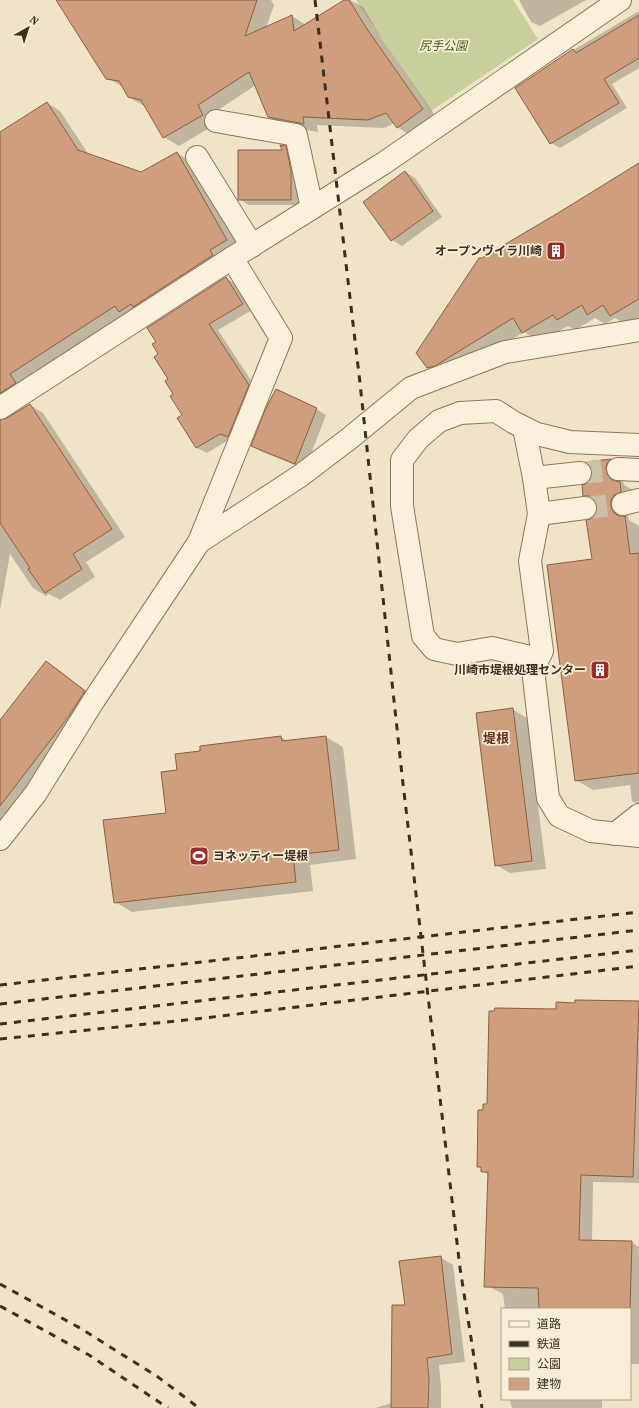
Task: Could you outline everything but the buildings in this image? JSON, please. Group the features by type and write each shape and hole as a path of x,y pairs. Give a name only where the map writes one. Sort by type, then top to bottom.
{"street":[{"path":"0,408 232,258 384,163 620,0"},
{"path":"216,121 296,135 312,208"},
{"path":"197,157 252,246"},
{"path":"0,839 36,793 94,700 198,542 281,338 232,258"},
{"path":"198,542 300,476 350,438 411,388 505,352 639,330"},
{"path":"639,445 570,442 537,434 496,411 460,413 439,421 418,439 402,460 402,506 423,636 434,649 457,654 492,648 526,656 533,669 548,798 559,816 591,831 639,836"},
{"path":"524,428 534,478 539,514 530,562 542,651 533,669"},
{"path":"534,478 580,473"},
{"path":"539,514 585,508"},
{"path":"615,834 639,815"}],"green space":[{"name":"尻手公園","path":"356,0 513,0 538,39 431,111"}],"tunnel":[{"path":"580,473 618,469"},
{"path":"585,508 623,504"}],"railway":[{"path":"315,0 360,383 402,775 460,1268 482,1408"},
{"path":"0,985 639,912"},
{"path":"0,1004 639,930"},
{"path":"0,1024 639,950"},
{"path":"0,1039 196,1019 639,966"},
{"path":"0,1284 80,1328 158,1377 199,1408"},
{"path":"0,1306 89,1355 168,1408"}],"place":[{"name":"オープンヴイラ川崎","path":"556,251"},
{"name":"川崎市堤根処理センター","path":"600,670"},
{"name":"ヨネッティー堤根","path":"199,856"}],"district":[{"name":"堤根","path":"496,738"}]}
